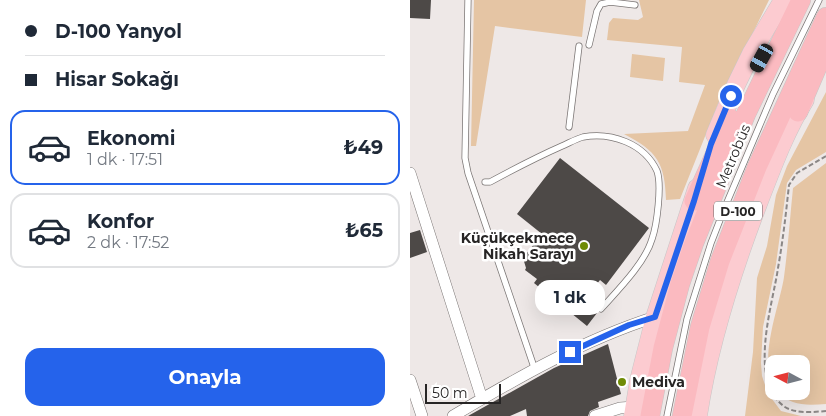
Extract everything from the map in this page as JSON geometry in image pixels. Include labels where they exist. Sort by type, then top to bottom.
[{"type":"highway","points":[[694,201],[750,79],[777,35],[792,5]]},
{"type":"highway","name":"D-100","points":[[639,413],[665,340],[680,284],[694,243],[792,5]]},
{"type":"highway","name":"D-100","points":[[682,416],[700,327],[720,261],[757,167],[826,17]]},
{"type":"highway","points":[[798,112],[826,47]]},
{"type":"main road","points":[[698,416],[709,361],[732,276],[764,188],[798,112],[826,65]]},
{"type":"main road","points":[[639,413],[645,354],[655,317],[694,201]]},
{"type":"street","points":[[410,172],[482,399]]},
{"type":"street","points":[[453,416],[587,343],[629,325],[655,317]]},
{"type":"street","points":[[410,380],[422,416]]},
{"type":"street","points":[[595,416],[620,408],[639,413]]},
{"type":"lane","points":[[468,0],[465,158],[468,173],[535,370]]},
{"type":"lane","name":"Metrobüs","points":[[667,416],[687,319],[711,243],[773,94],[819,0]]},
{"type":"lane","points":[[589,45],[601,4],[610,2],[635,6]]},
{"type":"lane","points":[[569,127],[579,46]]},
{"type":"lane","points":[[485,182],[490,182],[544,154],[582,138],[609,136],[628,143],[644,152],[657,172],[659,201],[652,240],[635,271],[601,309]]},
{"type":"path","points":[[826,156],[797,173],[789,185],[778,271],[764,341],[765,373],[773,394],[785,407],[810,412],[826,411]]},
{"type":"shaded area","points":[[474,0],[586,0],[582,37],[495,26],[476,146],[471,146]]},
{"type":"shaded area","points":[[639,0],[769,0],[718,104],[680,199],[666,200],[664,176],[657,160],[644,146],[624,134],[688,131],[705,85],[679,82],[682,47],[607,40],[609,23],[613,18],[638,20],[643,17]]},
{"type":"shaded area","points":[[632,54],[665,58],[663,81],[630,77]]},
{"type":"shaded area","points":[[826,92],[826,152],[796,170],[787,183],[776,264],[763,327],[761,363],[765,385],[765,400],[773,400],[781,411],[801,416],[745,416],[753,352],[757,278],[767,246],[776,195],[787,166]]},
{"type":"shaded area","points":[[826,163],[826,404],[806,405],[788,400],[810,400],[810,355],[768,355],[784,277],[793,188]]},
{"type":"building","points":[[410,0],[431,0],[430,19],[410,18]]},
{"type":"building","name":"Küçükçekmece Nikah Sarayı","points":[[560,158],[649,228],[606,285],[600,280],[586,298],[594,304],[591,309],[597,313],[587,326],[534,283],[537,279],[525,270],[523,258],[542,234],[517,214]]},
{"type":"building","points":[[420,230],[427,252],[410,258],[410,233]]},
{"type":"building","points":[[608,344],[621,394],[598,402],[599,407],[590,411],[588,416],[527,416],[526,409],[510,416],[468,416],[554,368]]},
{"type":"place","name":"Küçükçekmece Nikah Sarayı","points":[[584,246]]},
{"type":"place","name":"Mediva","points":[[622,382]]},
{"type":"route","points":[[570,352],[629,325],[655,317],[711,144],[731,96]]}]
